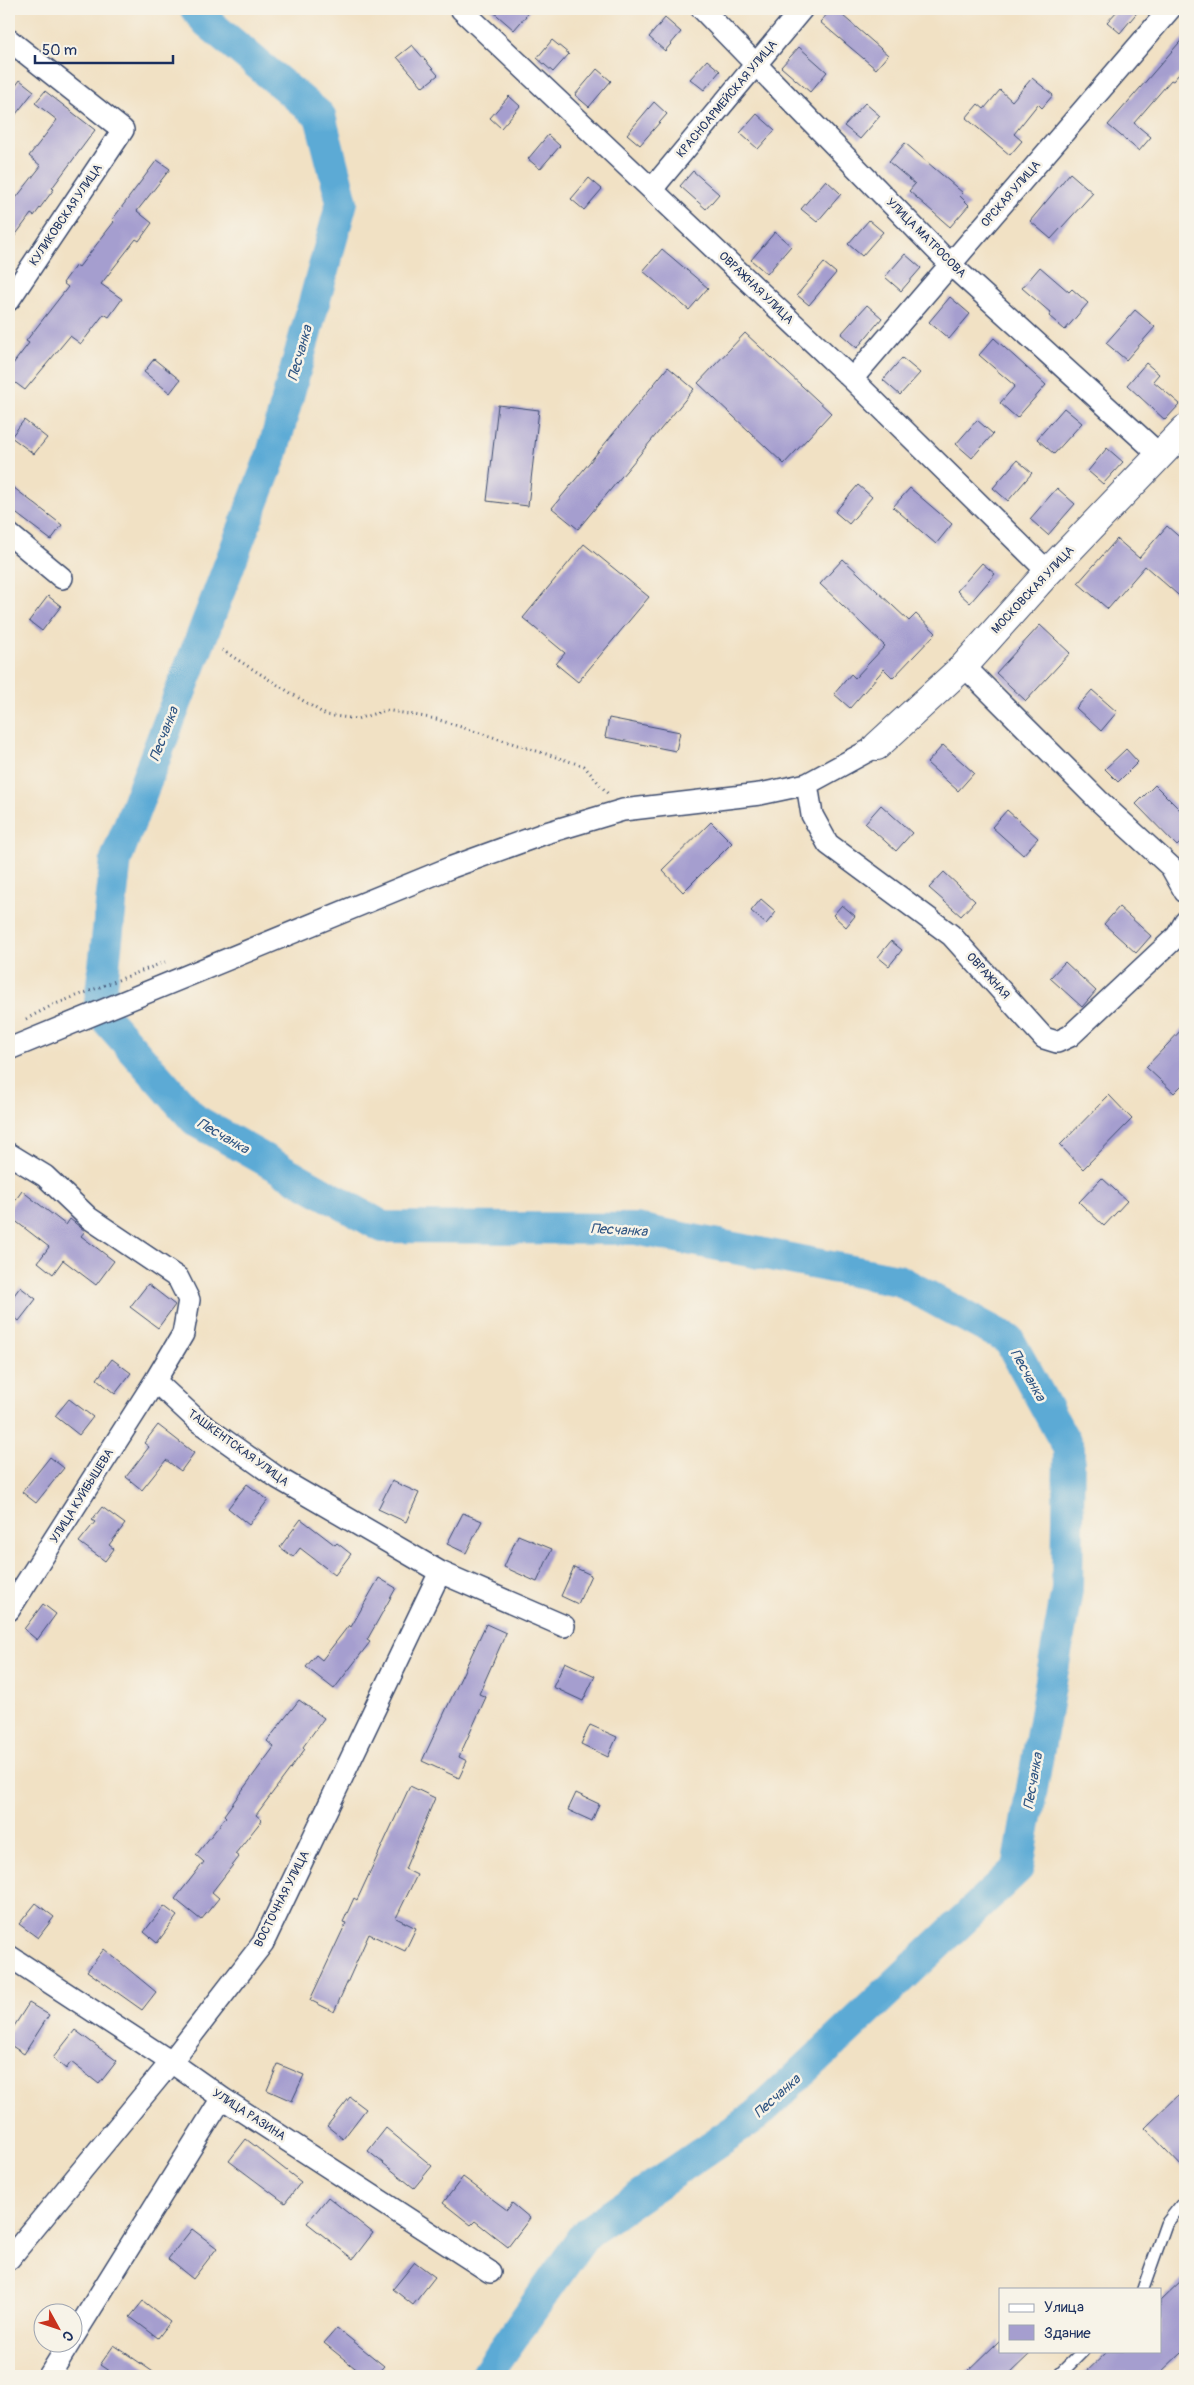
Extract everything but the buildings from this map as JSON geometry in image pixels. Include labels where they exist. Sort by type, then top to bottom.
[{"type":"street","name":"ОВРАЖНАЯ УЛИЦА","points":[[461,9],[852,379],[1048,572]]},
{"type":"street","name":"УЛИЦА МАТРОСОВА","points":[[702,9],[950,265],[1161,456]]},
{"type":"street","name":"КРАСНОАРМЕЙСКАЯ УЛИЦА","points":[[652,189],[802,9]]},
{"type":"street","name":"ОРСКАЯ УЛИЦА","points":[[852,379],[1170,9]]},
{"type":"street","name":"КУЛИКОВСКАЯ УЛИЦА","points":[[9,40],[123,130],[9,300]]},
{"type":"street","name":"МОСКОВСКАЯ УЛИЦА","points":[[877,746],[964,666],[1048,572],[1185,429]]},
{"type":"street","points":[[9,534],[62,578]]},
{"type":"street","points":[[964,666],[1098,800],[1171,867],[1185,892]]},
{"type":"street","points":[[9,1049],[452,867],[546,833],[623,810],[760,794],[807,784],[877,746]]},
{"type":"street","name":"ОВРАЖНАЯ","points":[[807,784],[812,815],[828,844],[951,935],[1044,1038],[1057,1042],[1070,1036],[1177,936],[1185,922]]},
{"type":"street","points":[[9,1154],[45,1176],[89,1218],[178,1278],[189,1300],[184,1334],[155,1381]]},
{"type":"street","name":"ТАШКЕНТСКАЯ УЛИЦА","points":[[155,1381],[199,1422],[278,1478],[440,1572],[564,1626]]},
{"type":"street","name":"УЛИЦА КУЙБЫШЕВА","points":[[9,1610],[155,1381]]},
{"type":"street","name":"ВОСТОЧНАЯ УЛИЦА","points":[[9,2259],[171,2062],[263,1943],[440,1572]]},
{"type":"street","name":"УЛИЦА РАЗИНА","points":[[9,1956],[171,2062],[222,2098],[490,2272]]},
{"type":"street","points":[[82,2323],[222,2098]]},
{"type":"street","points":[[49,2376],[64,2352]]},
{"type":"lane","points":[[1143,2288],[1166,2224],[1185,2200]]},
{"type":"lane","points":[[1058,2376],[1082,2352]]},
{"type":"path","points":[[222,650],[326,715],[357,719],[386,710],[436,719],[584,766],[623,810]]},
{"type":"path","points":[[18,1024],[52,1004],[171,959]]},
{"type":"waterway","name":"Песчанка","points":[[196,9],[207,22],[320,116],[342,202],[272,454],[116,859],[99,1011],[195,1120],[383,1227],[636,1229],[898,1280],[1009,1340],[1069,1449],[1067,1590],[1018,1868],[757,2115],[587,2232],[488,2372],[488,2376]]}]
